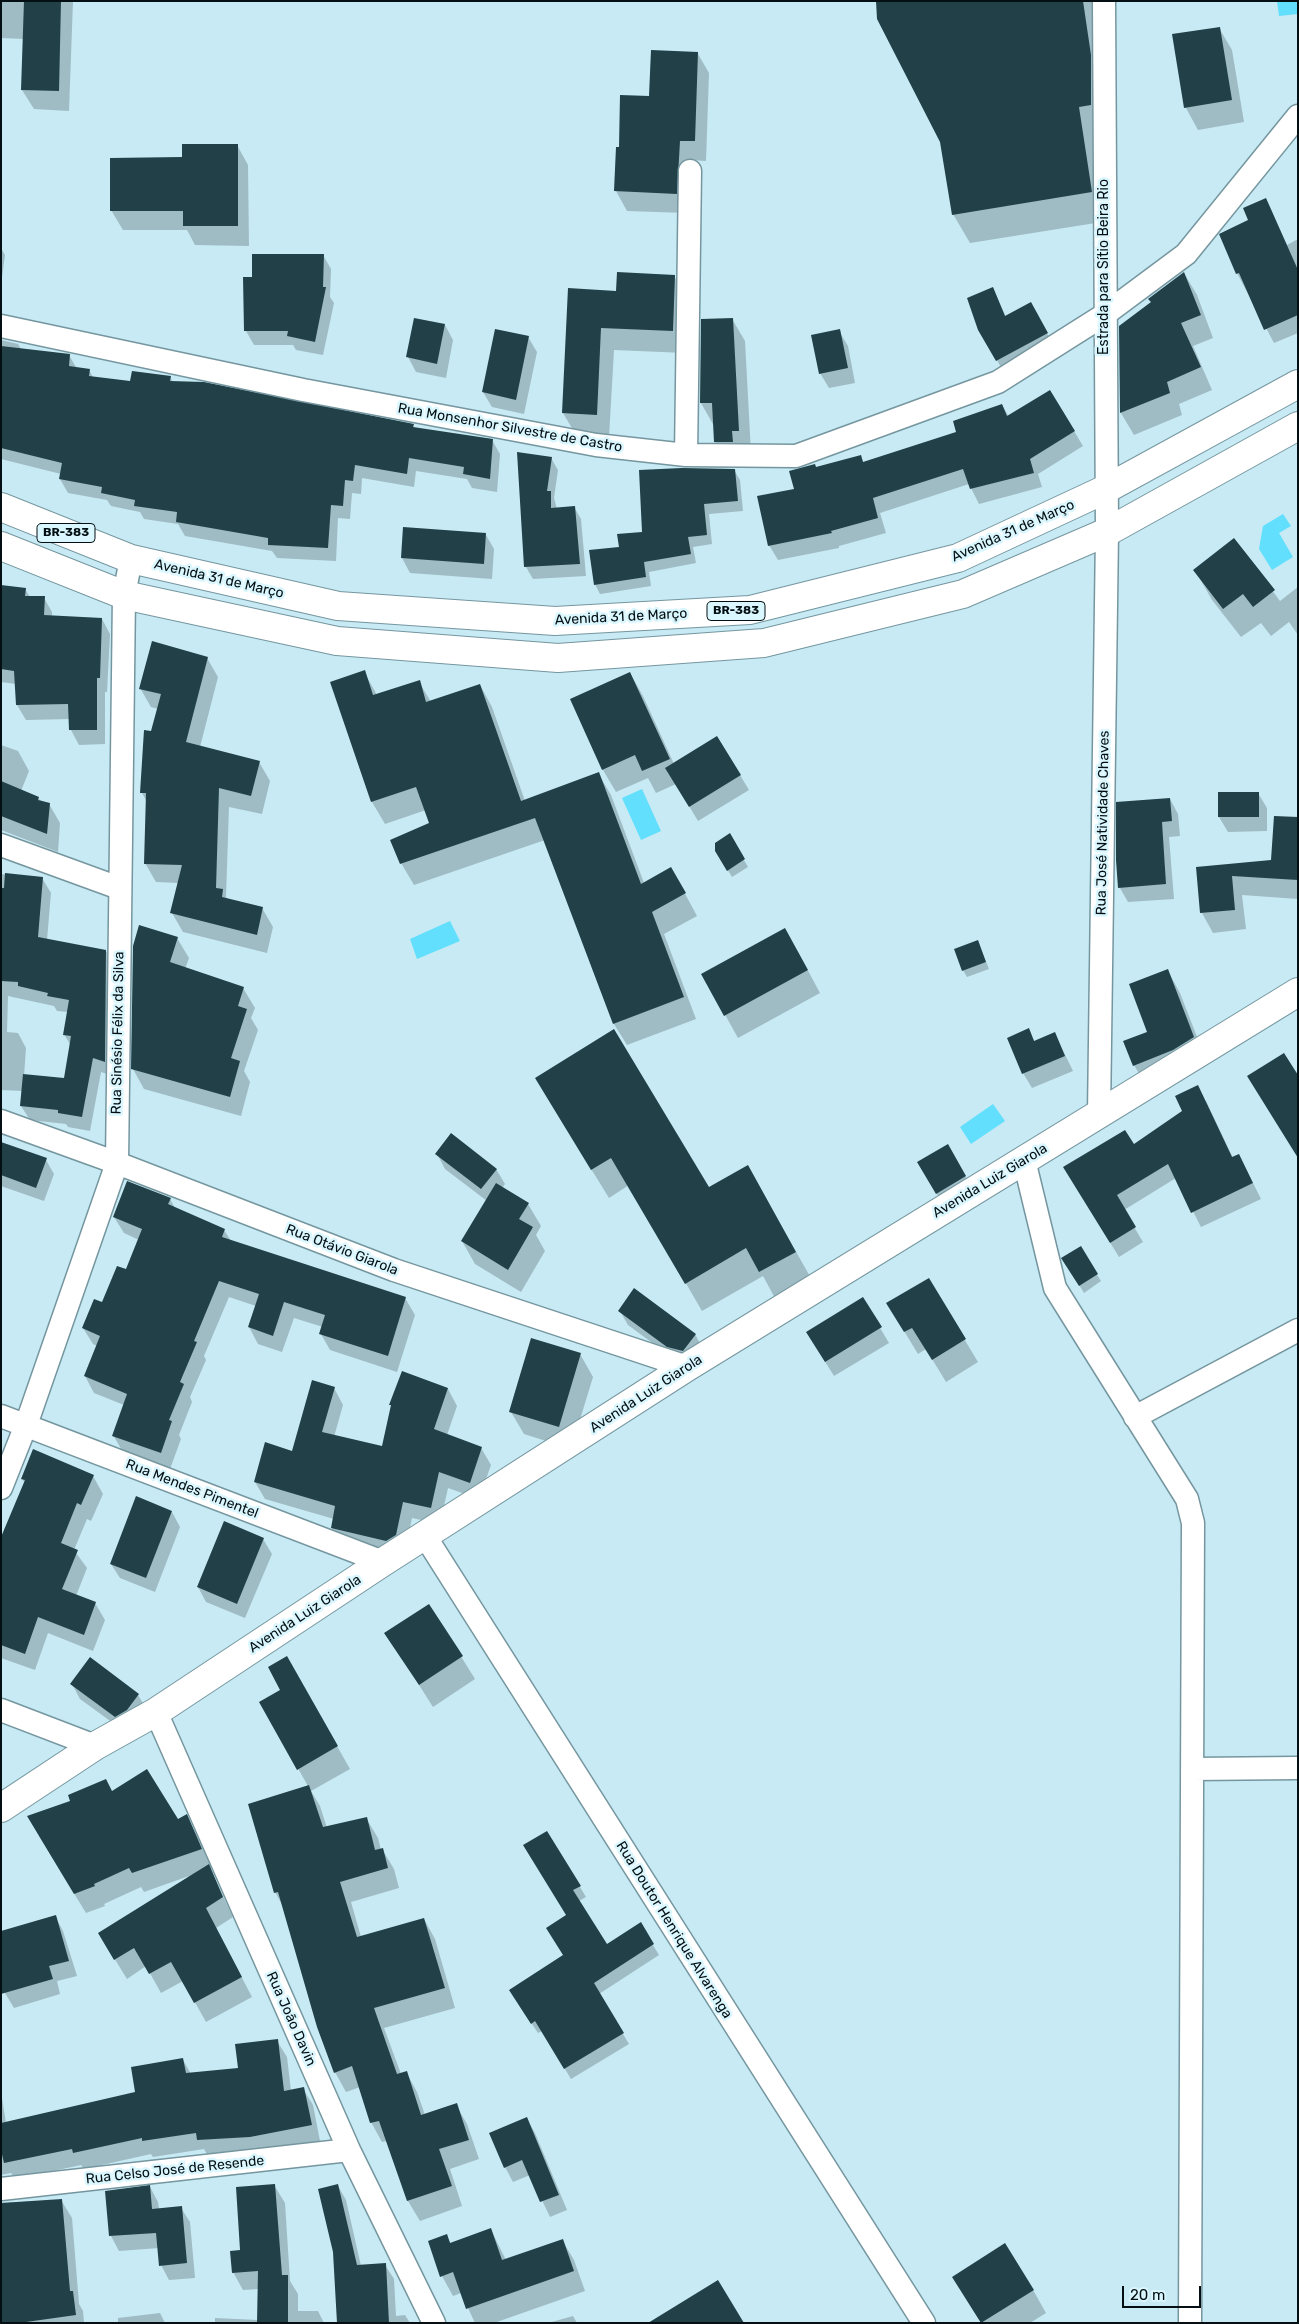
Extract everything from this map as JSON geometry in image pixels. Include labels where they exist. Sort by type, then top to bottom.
[{"type":"main road","name":"Avenida 31 de Março","points":[[1,507],[131,559],[338,606],[555,621],[750,610],[958,558],[1106,489],[1298,384]]},
{"type":"main road","name":"BR-383","points":[[1,546],[124,595],[337,641],[558,658],[764,643],[963,594],[1107,532],[1298,426]]},
{"type":"main road","points":[[337,641],[338,606]]},
{"type":"main road","points":[[750,610],[764,643]]},
{"type":"main road","name":"Avenida Luiz Giarola","points":[[1,1808],[95,1746],[156,1712],[383,1562],[687,1367],[1298,992]]},
{"type":"street","name":"Estrada para Sítio Beira Rio","points":[[1104,1],[1104,315],[1107,532]]},
{"type":"street","name":"Rua Monsenhor Silvestre de Castro","points":[[1,326],[303,390],[596,445],[686,455],[796,456],[998,382],[1104,315],[1186,254],[1298,116]]},
{"type":"street","points":[[686,455],[690,171]]},
{"type":"street","name":"Rua José Natividade Chaves","points":[[1099,1114],[1107,532]]},
{"type":"street","name":"Rua Sinésio Félix da Silva","points":[[1,1488],[26,1425],[116,1163],[124,595],[131,559]]},
{"type":"street","points":[[1,845],[119,888]]},
{"type":"street","name":"Rua Otávio Giarola","points":[[1,1121],[394,1270],[687,1367]]},
{"type":"street","points":[[1024,1160],[1055,1288],[1187,1499],[1192,1523],[1190,2323]]},
{"type":"street","points":[[1135,1417],[1298,1330]]},
{"type":"street","name":"Rua Mendes Pimentel","points":[[1,1416],[383,1562]]},
{"type":"street","name":"Rua Doutor Henrique Alvarenga","points":[[425,1536],[924,2323]]},
{"type":"street","points":[[1,1710],[95,1746]]},
{"type":"street","name":"Rua João Davin","points":[[156,1712],[349,2150],[434,2323]]},
{"type":"street","points":[[1192,1769],[1298,1768]]},
{"type":"street","name":"Rua Celso José de Resende","points":[[1,2189],[349,2150]]},
{"type":"water","points":[[1277,1],[1298,1],[1298,14],[1279,16]]},
{"type":"water","points":[[1283,514],[1291,526],[1279,533],[1293,557],[1272,570],[1259,549],[1263,526]]},
{"type":"water","points":[[642,789],[661,831],[641,840],[622,798]]},
{"type":"water","points":[[450,921],[460,941],[417,959],[410,939]]},
{"type":"water","points":[[993,1104],[1005,1121],[971,1144],[960,1127]]},
{"type":"building","points":[[24,1],[61,1],[59,91],[21,90]]},
{"type":"building","points":[[876,1],[1083,1],[1091,55],[1091,105],[1079,107],[1092,192],[952,215],[940,142],[877,19]]},
{"type":"building","points":[[1220,27],[1232,100],[1184,108],[1172,34]]},
{"type":"building","points":[[651,50],[698,52],[695,141],[680,141],[677,194],[614,191],[616,147],[619,147],[620,95],[649,96]]},
{"type":"building","points":[[182,144],[238,144],[238,226],[183,226],[183,211],[110,211],[110,158],[182,157]]},
{"type":"building","points":[[1266,198],[1298,270],[1298,315],[1264,330],[1239,273],[1236,274],[1219,234],[1248,220],[1243,208]]},
{"type":"building","points":[[252,254],[324,254],[323,287],[326,287],[315,342],[287,336],[288,331],[244,331],[243,277],[252,277]]},
{"type":"building","points":[[617,272],[675,275],[673,331],[601,328],[597,415],[562,413],[568,288],[616,291]]},
{"type":"building","points":[[1184,272],[1201,315],[1181,323],[1201,367],[1167,382],[1170,393],[1120,413],[1119,326],[1151,302],[1148,299]]},
{"type":"building","points":[[993,287],[1005,316],[1031,302],[1048,333],[996,361],[978,330],[967,298]]},
{"type":"building","points":[[414,318],[445,324],[437,364],[406,357]]},
{"type":"building","points":[[733,318],[739,431],[732,431],[733,442],[714,442],[712,403],[700,403],[701,319]]},
{"type":"building","points":[[495,329],[529,336],[516,400],[482,392]]},
{"type":"building","points":[[840,329],[848,368],[819,374],[811,335]]},
{"type":"building","points":[[1,346],[70,354],[69,366],[90,369],[89,376],[130,381],[132,371],[171,376],[170,381],[204,382],[414,424],[413,427],[493,439],[490,479],[463,474],[464,467],[409,458],[407,474],[355,465],[353,481],[345,480],[343,506],[331,505],[328,548],[268,545],[268,538],[176,522],[177,512],[134,506],[135,500],[101,493],[102,487],[59,479],[62,463],[1,448]]},
{"type":"building","points":[[1050,390],[1075,431],[1030,459],[1034,473],[970,489],[963,469],[873,498],[878,518],[831,531],[832,533],[768,546],[757,496],[794,489],[789,471],[815,464],[816,467],[861,455],[863,462],[956,432],[953,421],[1002,404],[1007,416]]},
{"type":"building","points":[[517,452],[552,457],[547,491],[551,491],[551,508],[575,506],[580,564],[524,567]]},
{"type":"building","points":[[682,468],[735,469],[738,501],[704,504],[707,535],[688,537],[691,554],[644,562],[646,577],[594,585],[589,550],[619,547],[617,534],[642,532],[639,470]]},
{"type":"building","points":[[403,527],[486,533],[484,564],[401,558]]},
{"type":"building","points":[[1234,538],[1275,590],[1253,607],[1243,594],[1223,609],[1193,570]]},
{"type":"building","points":[[1,585],[26,588],[25,596],[45,596],[44,615],[102,618],[100,678],[97,678],[97,730],[69,730],[68,704],[16,705],[14,671],[1,669]]},
{"type":"building","points":[[152,641],[208,657],[186,742],[260,761],[251,796],[219,788],[216,888],[223,889],[222,897],[263,907],[257,935],[170,913],[182,865],[144,864],[146,793],[140,793],[144,730],[151,731],[161,694],[139,689]]},
{"type":"building","points":[[365,670],[373,695],[420,680],[426,702],[480,684],[521,801],[599,772],[641,884],[671,867],[686,893],[652,912],[684,997],[613,1024],[535,818],[400,864],[390,840],[429,823],[416,787],[371,802],[330,682]]},
{"type":"building","points":[[630,672],[670,759],[642,771],[635,755],[602,770],[570,699]]},
{"type":"building","points":[[717,736],[741,775],[689,807],[665,768]]},
{"type":"building","points":[[1,781],[39,797],[38,800],[50,803],[47,834],[1,816]]},
{"type":"building","points":[[1218,792],[1259,792],[1259,817],[1218,817]]},
{"type":"building","points":[[1170,798],[1172,821],[1162,822],[1166,884],[1118,888],[1116,802]]},
{"type":"building","points":[[1274,816],[1298,817],[1298,880],[1232,876],[1235,910],[1200,913],[1196,867],[1271,860]]},
{"type":"building","points":[[730,833],[745,859],[727,871],[715,851],[715,843]]},
{"type":"building","points":[[5,873],[43,877],[38,937],[106,950],[105,1062],[93,1058],[82,1117],[58,1113],[58,1110],[20,1106],[23,1074],[64,1078],[71,1036],[63,1035],[69,1000],[47,996],[48,993],[18,986],[18,982],[1,981],[1,888],[4,888]]},
{"type":"building","points":[[139,925],[178,937],[170,962],[244,987],[238,1006],[247,1009],[231,1058],[240,1061],[230,1097],[131,1069],[133,946]]},
{"type":"building","points":[[785,928],[808,970],[724,1016],[701,974]]},
{"type":"building","points":[[978,940],[986,962],[962,971],[954,949]]},
{"type":"building","points":[[1168,969],[1194,1037],[1173,1050],[1133,1066],[1123,1041],[1147,1032],[1129,984]]},
{"type":"building","points":[[1029,1028],[1034,1041],[1055,1032],[1065,1056],[1022,1074],[1007,1038]]},
{"type":"building","points":[[614,1029],[709,1187],[748,1165],[796,1252],[759,1272],[746,1248],[685,1284],[611,1158],[591,1170],[535,1078]]},
{"type":"building","points":[[1284,1053],[1298,1075],[1298,1158],[1247,1076]]},
{"type":"building","points":[[1198,1085],[1232,1157],[1239,1154],[1253,1183],[1191,1213],[1168,1164],[1117,1195],[1136,1227],[1110,1243],[1063,1167],[1125,1130],[1134,1144],[1182,1111],[1175,1096]]},
{"type":"building","points":[[451,1133],[497,1169],[481,1189],[435,1154]]},
{"type":"building","points":[[1,1142],[47,1158],[36,1188],[1,1175]]},
{"type":"building","points":[[948,1144],[966,1176],[936,1194],[917,1162]]},
{"type":"building","points":[[127,1181],[171,1198],[168,1204],[225,1229],[222,1237],[406,1297],[388,1356],[319,1334],[325,1315],[284,1302],[273,1336],[248,1327],[259,1294],[219,1281],[194,1341],[197,1342],[180,1382],[184,1384],[169,1420],[172,1421],[161,1453],[112,1436],[127,1394],[84,1376],[100,1336],[82,1328],[94,1299],[102,1302],[117,1266],[126,1269],[142,1229],[113,1217]]},
{"type":"building","points":[[496,1183],[529,1203],[519,1219],[533,1227],[508,1270],[461,1241]]},
{"type":"building","points":[[1081,1246],[1098,1274],[1079,1286],[1061,1258]]},
{"type":"building","points":[[929,1278],[966,1339],[932,1360],[912,1328],[904,1332],[886,1303]]},
{"type":"building","points":[[634,1288],[696,1334],[683,1351],[667,1347],[618,1311]]},
{"type":"building","points":[[863,1297],[882,1327],[825,1362],[806,1332]]},
{"type":"building","points":[[531,1338],[581,1353],[559,1427],[509,1412]]},
{"type":"building","points":[[402,1371],[448,1388],[434,1429],[482,1447],[470,1483],[439,1472],[431,1508],[403,1502],[396,1535],[386,1541],[331,1528],[335,1506],[254,1482],[265,1442],[292,1451],[312,1380],[335,1387],[322,1432],[382,1446],[391,1405],[389,1405]]},
{"type":"building","points":[[33,1449],[94,1475],[81,1505],[77,1503],[61,1543],[78,1550],[62,1589],[96,1602],[84,1635],[38,1617],[25,1654],[1,1645],[1,1537],[25,1480],[21,1479]]},
{"type":"building","points":[[136,1496],[172,1511],[146,1578],[110,1564]]},
{"type":"building","points":[[224,1521],[264,1538],[237,1604],[197,1587]]},
{"type":"building","points":[[429,1604],[463,1656],[419,1685],[384,1633]]},
{"type":"building","points":[[287,1656],[338,1746],[297,1770],[259,1702],[280,1690],[268,1667]]},
{"type":"building","points":[[90,1657],[139,1694],[127,1710],[115,1717],[70,1684]]},
{"type":"building","points":[[147,1769],[178,1819],[187,1814],[202,1849],[132,1873],[129,1868],[94,1884],[95,1886],[74,1894],[27,1816],[70,1801],[68,1795],[106,1779],[112,1791]]},
{"type":"building","points":[[309,1785],[323,1827],[367,1817],[375,1850],[383,1848],[388,1868],[340,1882],[357,1937],[424,1918],[445,1988],[374,2008],[397,2074],[407,2071],[421,2115],[457,2103],[469,2140],[439,2149],[452,2186],[407,2201],[379,2121],[370,2123],[352,2066],[334,2073],[317,2027],[278,1892],[274,1893],[248,1804]]},
{"type":"building","points":[[547,1831],[581,1886],[573,1890],[607,1944],[641,1922],[654,1944],[594,1983],[624,2033],[564,2069],[535,2021],[531,2024],[509,1990],[563,1955],[546,1928],[566,1915],[523,1845]]},
{"type":"building","points":[[209,1864],[223,1897],[206,1908],[242,1977],[194,2003],[171,1962],[149,1974],[134,1948],[114,1960],[98,1933]]},
{"type":"building","points":[[56,1915],[69,1961],[49,1966],[53,1979],[1,1994],[1,1931]]},
{"type":"building","points":[[278,2039],[284,2091],[304,2087],[312,2125],[250,2137],[197,2140],[196,2133],[142,2141],[142,2138],[73,2153],[72,2149],[4,2163],[1,2150],[1,2123],[135,2092],[131,2067],[183,2058],[186,2073],[238,2068],[235,2044]]},
{"type":"building","points":[[527,2117],[559,2195],[540,2202],[522,2160],[504,2168],[489,2133]]},
{"type":"building","points":[[275,2184],[282,2275],[288,2275],[288,2323],[257,2323],[258,2271],[232,2273],[230,2251],[240,2250],[236,2187]]},
{"type":"building","points":[[338,2184],[357,2265],[386,2263],[389,2323],[337,2323],[333,2252],[318,2189]]},
{"type":"building","points":[[150,2185],[152,2209],[182,2206],[187,2263],[159,2266],[156,2233],[109,2236],[105,2191]]},
{"type":"building","points":[[62,2199],[70,2291],[73,2291],[76,2315],[19,2323],[1,2323],[1,2203]]},
{"type":"building","points":[[491,2228],[502,2260],[563,2239],[574,2271],[466,2309],[453,2272],[440,2277],[428,2241],[447,2234],[450,2243]]},
{"type":"building","points":[[1005,2243],[1034,2290],[981,2323],[952,2277]]},
{"type":"building","points":[[718,2280],[744,2323],[648,2323]]}]
